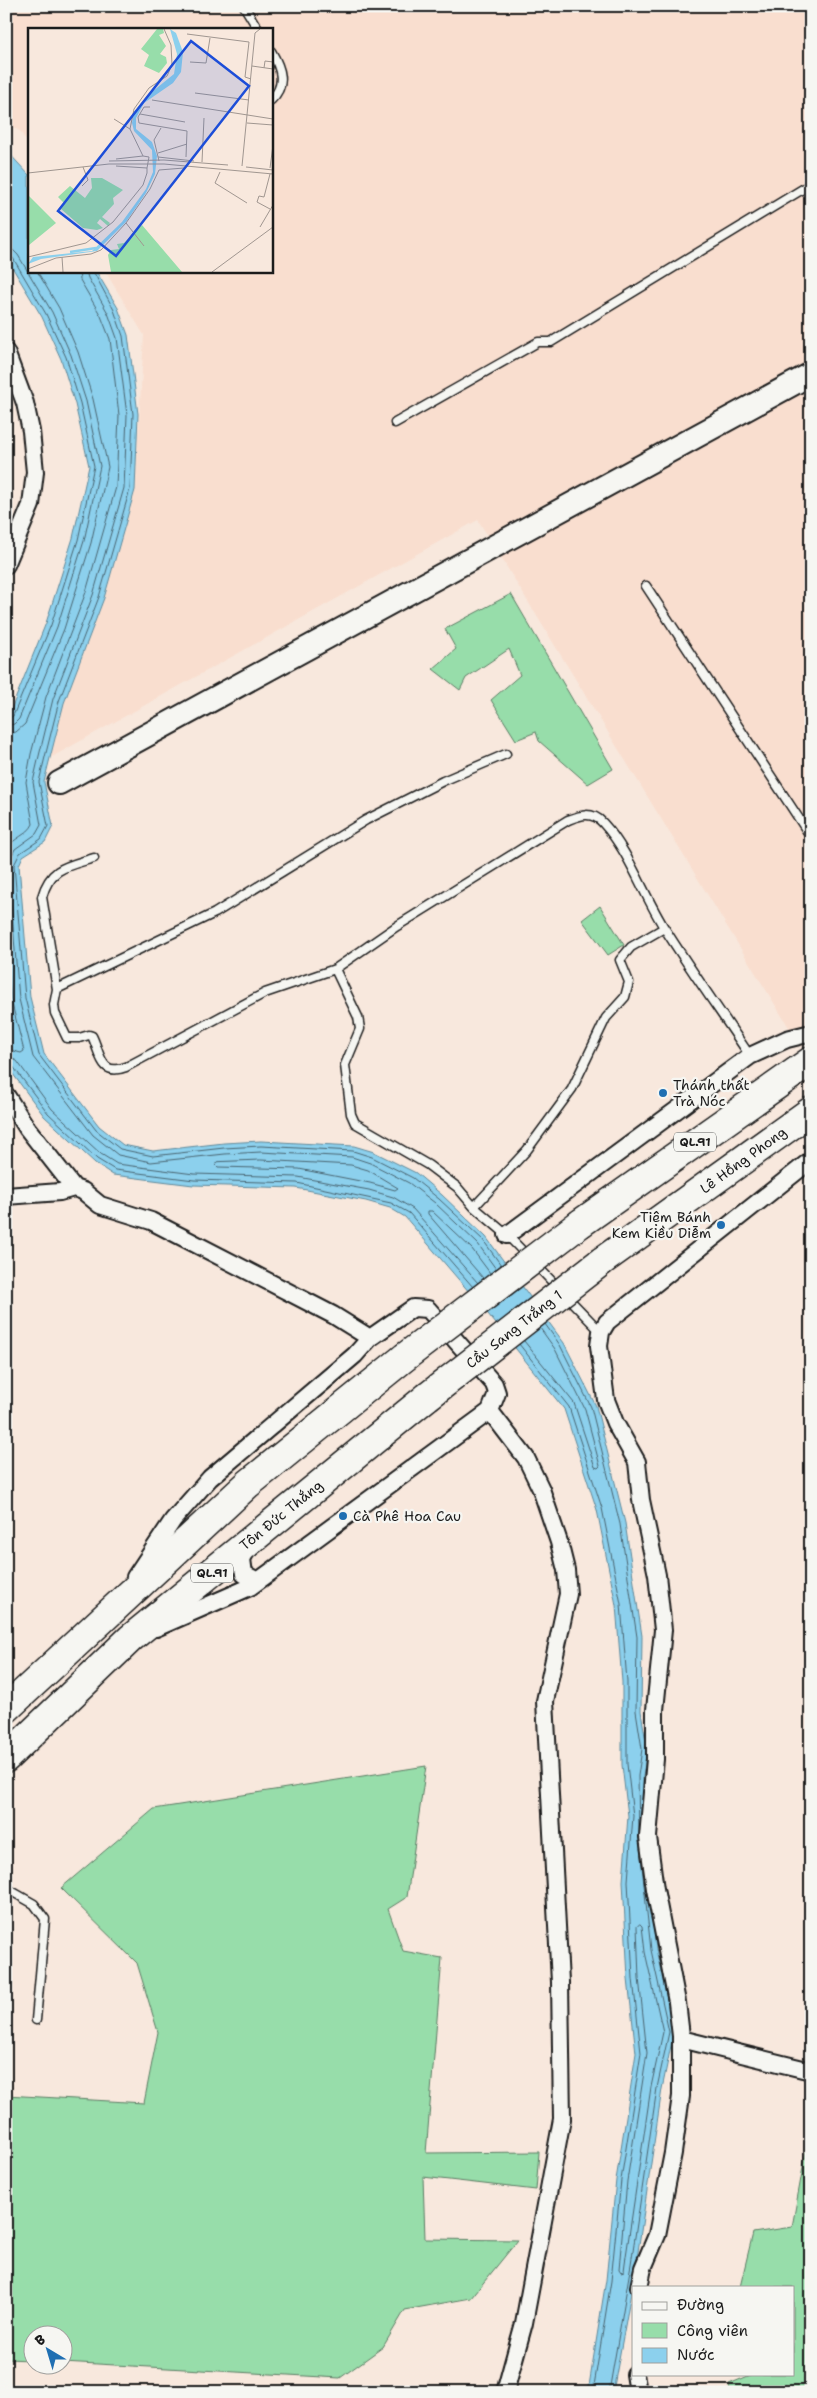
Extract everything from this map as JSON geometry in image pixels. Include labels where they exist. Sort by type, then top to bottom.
[{"type":"highway","name":"QL.91","points":[[6,1709],[248,1484],[405,1357],[580,1223],[811,1061]]},
{"type":"highway","name":"Lê Hồng Phong","points":[[602,1261],[811,1111]]},
{"type":"highway","name":"Cầu Sang Trắng 1","points":[[426,1397],[602,1261]]},
{"type":"highway","name":"Tôn Đức Thắng","points":[[6,1758],[131,1638],[426,1397]]},
{"type":"street","points":[[6,352],[25,403],[31,431],[35,472],[31,505],[6,564]]},
{"type":"street","points":[[60,783],[811,374]]},
{"type":"street","points":[[507,1235],[750,1056],[787,1039],[811,1033]]},
{"type":"street","points":[[6,1095],[27,1128],[79,1189],[100,1206],[151,1221],[333,1315],[370,1338]]},
{"type":"street","points":[[639,2286],[642,2268],[657,2235],[681,2096],[681,2039],[677,2002],[655,1889],[648,1837],[656,1759],[656,1710],[663,1630],[657,1574],[641,1500],[637,1462],[615,1423],[606,1400],[599,1346],[601,1332],[614,1315],[811,1160]]},
{"type":"street","points":[[6,1196],[79,1189]]},
{"type":"street","points":[[115,1606],[173,1520],[201,1487],[258,1435],[355,1355],[370,1338],[413,1308],[428,1309],[494,1384],[497,1393],[490,1411],[250,1587],[131,1638]]},
{"type":"street","points":[[490,1411],[526,1458],[541,1489],[559,1542],[566,1570],[568,1594],[545,1701],[560,1982],[562,2119],[524,2323],[504,2392]]},
{"type":"street","points":[[201,1487],[203,1502],[210,1506],[224,1506]]},
{"type":"street","points":[[252,1539],[242,1559],[244,1574],[258,1581]]},
{"type":"street","points":[[681,2039],[811,2071]]},
{"type":"street","points":[[635,2376],[638,2392]]},
{"type":"lane","points":[[244,6],[257,28]]},
{"type":"lane","points":[[272,52],[277,60],[282,84],[272,99]]},
{"type":"lane","points":[[395,423],[538,342],[551,342],[811,184]]},
{"type":"lane","points":[[646,586],[811,837]]},
{"type":"lane","points":[[57,989],[215,914],[366,820],[442,781],[506,754]]},
{"type":"lane","points":[[94,858],[58,870],[45,886],[42,897],[57,989],[54,1004],[55,1013],[65,1036],[72,1039],[92,1036],[106,1068],[117,1070],[190,1034],[265,993],[335,969],[397,926],[568,820],[592,814],[602,822],[627,860],[664,928],[750,1056]]},
{"type":"lane","points":[[474,1206],[527,1150],[572,1089],[606,1018],[625,996],[629,982],[620,960],[631,947],[664,928]]},
{"type":"lane","points":[[335,969],[358,1017],[360,1030],[345,1065],[351,1114],[355,1123],[367,1132],[428,1165],[457,1187],[474,1206],[507,1235],[601,1332]]},
{"type":"lane","points":[[6,1888],[34,1904],[45,1919],[36,2020]]},
{"type":"shaded area","points":[[6,6],[811,6],[811,1041],[801,1047],[478,520],[50,758],[64,703],[104,598],[135,490],[144,335],[106,272],[272,272],[272,28],[28,28],[28,143],[20,131],[6,124]]},
{"type":"green space","points":[[511,594],[613,769],[588,784],[539,741],[536,732],[516,740],[491,700],[520,675],[509,649],[466,678],[460,690],[433,669],[456,649],[445,629]]},
{"type":"green space","points":[[600,906],[624,945],[608,955],[582,920]]},
{"type":"green space","points":[[426,1766],[407,1897],[388,1909],[403,1951],[442,1958],[426,2153],[539,2152],[536,2190],[423,2177],[425,2239],[518,2240],[471,2298],[405,2310],[383,2347],[340,2378],[72,2363],[72,2326],[22,2326],[22,2360],[6,2359],[6,2095],[144,2103],[158,2032],[137,1963],[61,1888],[154,1809]]},
{"type":"green space","points":[[811,2124],[811,2392],[730,2392],[729,2384],[748,2376],[794,2376],[794,2286],[740,2286],[753,2233],[792,2227]]},
{"type":"water","points":[[6,150],[28,174],[28,272],[97,272],[118,308],[128,335],[138,414],[135,490],[104,598],[64,703],[44,782],[53,826],[45,842],[23,856],[19,865],[30,997],[44,1054],[99,1126],[123,1145],[153,1151],[261,1141],[354,1146],[374,1152],[416,1173],[486,1237],[564,1343],[596,1406],[625,1523],[642,1636],[641,1711],[647,1749],[643,1777],[643,1833],[656,1949],[674,2031],[662,2089],[636,2265],[613,2392],[588,2392],[606,2280],[616,2180],[636,2053],[628,1979],[623,1881],[628,1816],[622,1765],[622,1682],[616,1605],[597,1510],[564,1409],[488,1314],[405,1217],[390,1208],[366,1201],[296,1188],[193,1185],[113,1175],[95,1163],[44,1116],[7,1066],[6,722],[46,623],[73,538],[89,466],[75,404],[61,359],[42,317],[6,257]]},
{"type":"place","name":"Thánh thất Trà Nóc","points":[[663,1093]]},
{"type":"place","name":"Tiệm Bánh Kem Kiều Diễm","points":[[721,1225]]},
{"type":"place","name":"Cà Phê Hoa Cau","points":[[343,1516]]}]
